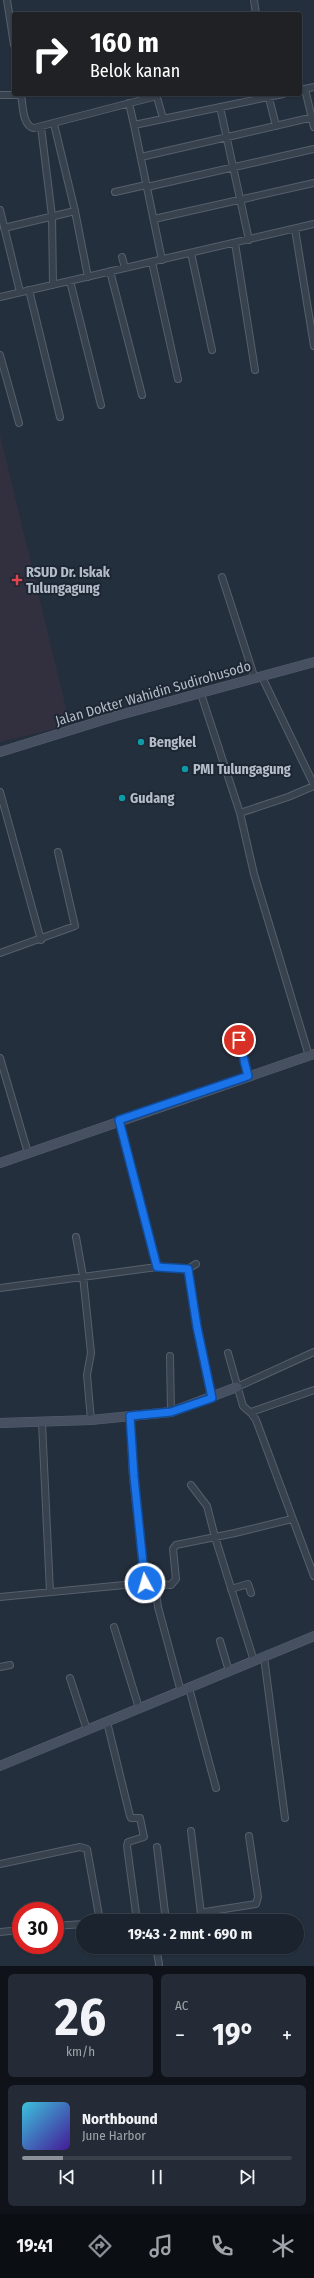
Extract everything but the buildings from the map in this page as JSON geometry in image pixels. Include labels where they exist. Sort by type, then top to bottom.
[{"type":"street","points":[[7,0],[12,32]]},
{"type":"street","points":[[254,0],[256,12]]},
{"type":"street","points":[[314,87],[303,90],[313,117],[314,127]]},
{"type":"street","points":[[0,95],[12,94]]},
{"type":"street","points":[[21,96],[27,125],[31,128],[54,124],[154,96]]},
{"type":"street","points":[[157,96],[163,118]]},
{"type":"street","points":[[134,125],[268,96],[276,126]]},
{"type":"street","points":[[129,103],[162,260]]},
{"type":"street","points":[[220,107],[249,240]]},
{"type":"street","points":[[141,157],[313,117]]},
{"type":"street","points":[[54,124],[75,211],[88,277]]},
{"type":"street","points":[[41,127],[52,216],[53,285]]},
{"type":"street","points":[[115,192],[314,149]]},
{"type":"street","points":[[154,219],[314,183]]},
{"type":"street","points":[[4,228],[75,211]]},
{"type":"street","points":[[0,214],[20,292]]},
{"type":"street","points":[[0,296],[314,224]]},
{"type":"street","points":[[295,229],[314,346]]},
{"type":"street","points":[[235,243],[255,370]]},
{"type":"street","points":[[191,253],[212,350]]},
{"type":"street","points":[[122,257],[125,268]]},
{"type":"street","points":[[152,262],[178,379]]},
{"type":"street","points":[[110,271],[142,395]]},
{"type":"street","points":[[70,281],[101,405]]},
{"type":"street","points":[[30,290],[60,417]]},
{"type":"street","points":[[0,355],[19,423]]},
{"type":"street","points":[[222,577],[259,678],[314,785],[288,797],[240,813]]},
{"type":"street","name":"Jalan Dokter Wahidin Sudirohusodo","points":[[0,752],[314,662]]},
{"type":"street","points":[[0,1163],[119,1120],[312,1055],[254,874],[240,813],[201,694]]},
{"type":"street","points":[[0,792],[40,940]]},
{"type":"street","points":[[0,953],[40,940],[76,925],[58,852]]},
{"type":"street","points":[[236,1028],[248,1076]]},
{"type":"street","points":[[0,1058],[28,1153]]},
{"type":"street","points":[[119,1120],[157,1267]]},
{"type":"street","points":[[76,1237],[82,1276],[90,1353],[87,1375],[91,1420]]},
{"type":"street","points":[[0,1288],[157,1267],[188,1269],[196,1264]]},
{"type":"street","points":[[188,1269],[197,1327],[212,1398]]},
{"type":"street","points":[[228,1352],[243,1406],[251,1412],[256,1420],[314,1576]]},
{"type":"street","points":[[0,1423],[42,1423],[91,1420],[171,1412],[212,1398],[314,1352]]},
{"type":"street","points":[[170,1356],[171,1412]]},
{"type":"street","points":[[251,1412],[314,1390]]},
{"type":"street","points":[[130,1416],[133,1472],[145,1583]]},
{"type":"street","points":[[42,1423],[50,1592]]},
{"type":"street","points":[[191,1485],[208,1506],[215,1537],[254,1661]]},
{"type":"street","points":[[0,1596],[145,1583],[166,1585],[175,1582],[173,1549],[176,1545],[292,1519]]},
{"type":"street","points":[[155,1584],[158,1607],[216,1788]]},
{"type":"street","points":[[231,1589],[248,1584],[251,1593]]},
{"type":"street","points":[[114,1628],[139,1708]]},
{"type":"street","points":[[0,1766],[314,1636]]},
{"type":"street","points":[[220,1641],[230,1671]]},
{"type":"street","points":[[264,1657],[285,1818]]},
{"type":"street","points":[[0,1667],[10,1666]]},
{"type":"street","points":[[70,1678],[87,1730]]},
{"type":"street","points":[[107,1722],[130,1817],[140,1818],[144,1837],[128,1842],[127,1846],[136,1914]]},
{"type":"street","points":[[192,1831],[201,1914],[256,1904],[258,1897],[249,1836]]},
{"type":"street","points":[[0,1864],[80,1847],[87,1849],[99,1914]]},
{"type":"street","points":[[157,1847],[165,1914]]},
{"type":"street","points":[[64,1925],[76,1924]]},
{"type":"street","points":[[0,1932],[12,1931]]},
{"type":"street","points":[[157,1954],[159,1964]]},
{"type":"shaded area","name":"RSUD Dr. Iskak Tulungagung","points":[[0,435],[70,725],[0,742]]},
{"type":"place","name":"RSUD Dr. Iskak Tulungagung","points":[[17,580]]},
{"type":"place","name":"Bengkel","points":[[141,742]]},
{"type":"place","name":"PMI Tulungagung","points":[[185,769]]},
{"type":"place","name":"Gudang","points":[[122,798]]},
{"type":"route","points":[[145,1583],[132,1461],[130,1416],[177,1411],[212,1398],[197,1327],[188,1269],[157,1267],[119,1120],[248,1076],[239,1040]]}]
